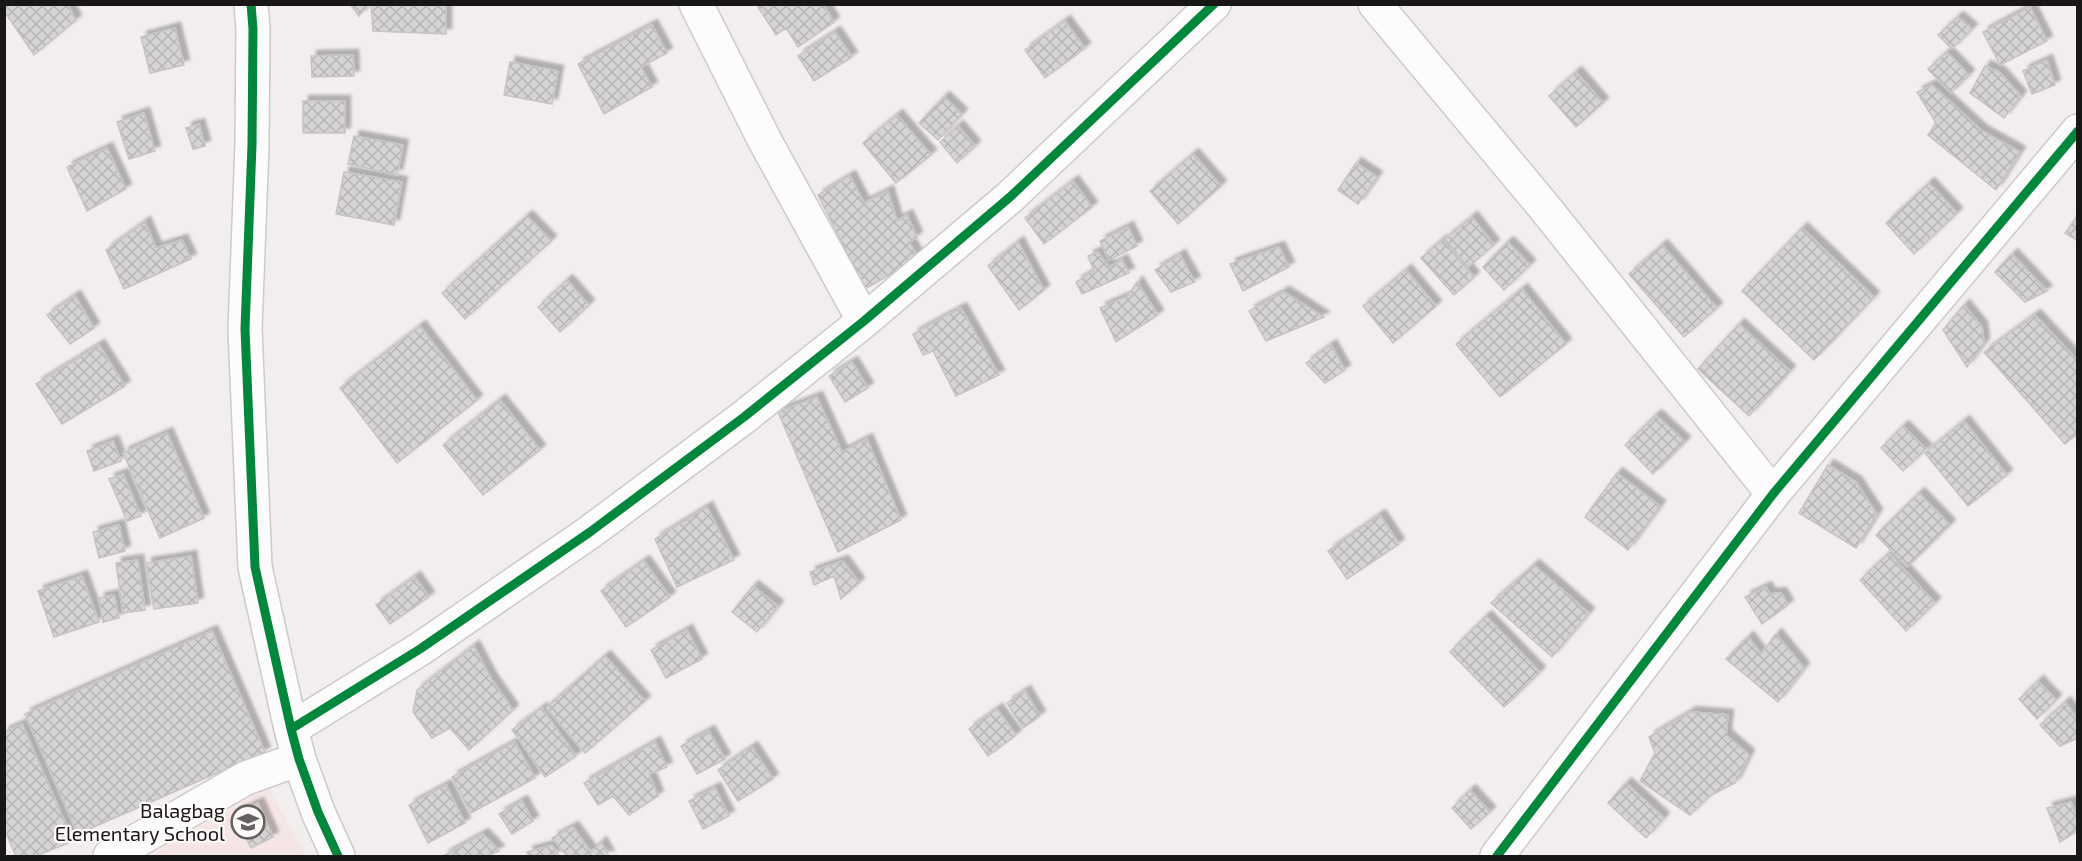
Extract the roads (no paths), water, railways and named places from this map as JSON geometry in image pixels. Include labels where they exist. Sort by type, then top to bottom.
[{"type":"street","points":[[251,4],[253,29],[252,145],[245,329],[255,567],[295,744],[318,812],[338,856]]},
{"type":"street","points":[[696,4],[765,141],[864,321]]},
{"type":"street","points":[[110,856],[246,778],[295,744],[420,649],[590,532],[744,417],[864,321],[1010,197],[1214,4]]},
{"type":"street","points":[[1375,4],[1545,208],[1773,494]]},
{"type":"street","points":[[1497,856],[1773,494],[2078,131]]},
{"type":"place","name":"Balagbag Elementary School","points":[[248,822]]}]
